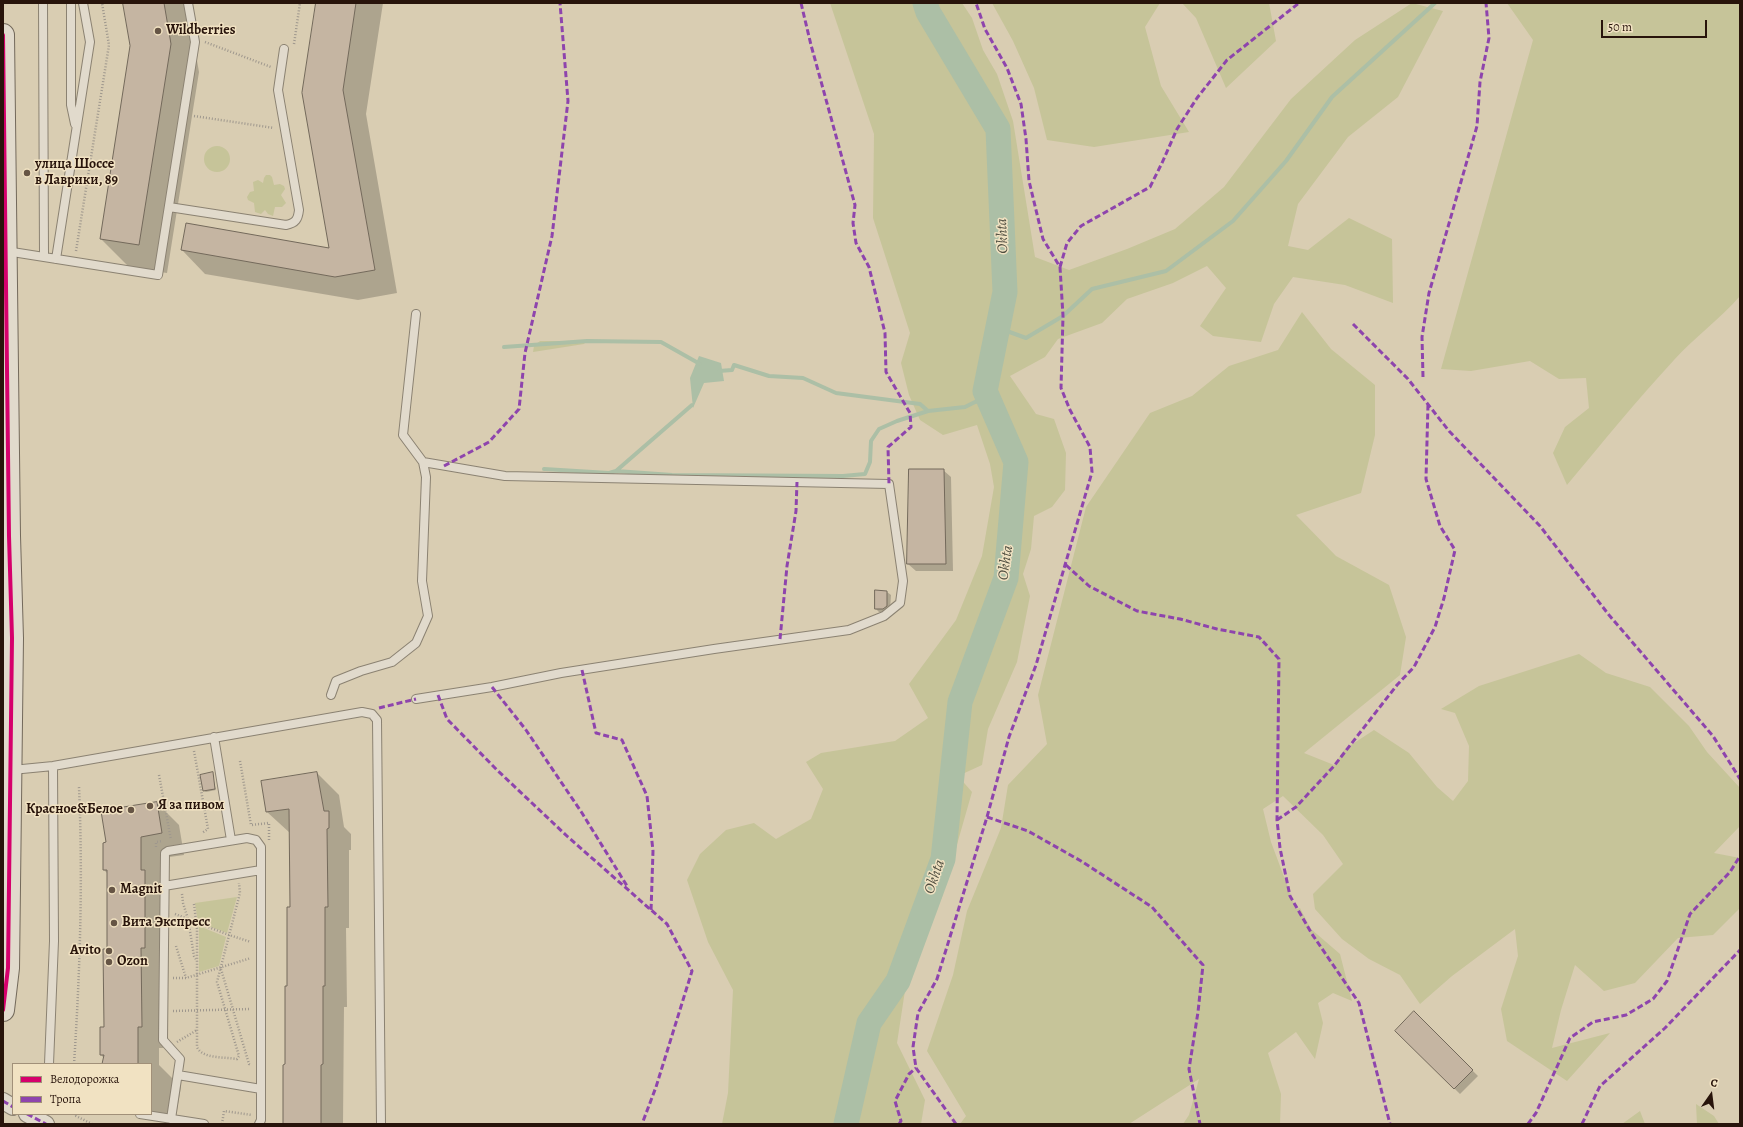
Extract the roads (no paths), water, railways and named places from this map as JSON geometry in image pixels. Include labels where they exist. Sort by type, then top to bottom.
[{"type":"street","points":[[3,36],[6,251],[8,709],[11,770],[8,968],[3,1010]]},
{"type":"street","points":[[3,1101],[12,1106]]},
{"type":"lane","points":[[43,3],[44,257]]},
{"type":"lane","points":[[71,3],[71,105],[76,131]]},
{"type":"lane","points":[[56,259],[90,42],[83,3]]},
{"type":"lane","points":[[6,251],[158,275],[195,42],[188,3]]},
{"type":"lane","points":[[169,207],[286,225],[294,223],[298,217],[299,210],[278,90],[284,49]]},
{"type":"lane","points":[[331,695],[336,681],[361,671],[392,662],[416,643],[428,616],[422,581],[426,477],[423,462],[403,435],[416,314]]},
{"type":"lane","points":[[416,698],[492,687],[561,673],[714,648],[849,630],[884,616],[900,603],[903,581],[889,484],[506,476],[423,462]]},
{"type":"lane","points":[[11,770],[53,766],[362,712],[372,714],[377,720],[381,1124]]},
{"type":"lane","points":[[214,737],[231,840]]},
{"type":"lane","points":[[49,1063],[54,941],[53,766]]},
{"type":"lane","points":[[171,1119],[180,1059],[163,1040],[165,854],[168,851],[247,838],[256,840],[261,847],[262,1068],[260,1120]]},
{"type":"lane","points":[[164,886],[262,870]]},
{"type":"lane","points":[[178,1075],[261,1089]]},
{"type":"lane","points":[[146,1115],[204,1124]]},
{"type":"waterway","name":"Okhta","points":[[846,1124],[869,1023],[898,981],[943,859],[960,702],[1006,578],[1016,462],[985,391],[1005,292],[998,129],[928,12],[925,3]]},
{"type":"waterway","points":[[1001,311],[1004,330],[1026,338],[1063,316],[1092,289],[1166,271],[1233,221],[1286,161],[1332,97],[1435,3]]},
{"type":"waterway","points":[[504,347],[587,341],[661,342],[700,364]]},
{"type":"waterway","points":[[719,371],[732,370],[734,365],[769,376],[803,378],[836,393],[920,404],[928,411]]},
{"type":"waterway","points":[[616,471],[672,475],[843,476],[865,474],[870,462],[871,441],[879,429],[897,421],[928,411],[965,407],[988,398]]},
{"type":"waterway","points":[[544,469],[609,473],[616,471],[692,405]]},
{"type":"place","name":"Wildberries","points":[[158,31]]},
{"type":"place","name":"улица Шоссе в Лаврики, 89","points":[[27,173]]},
{"type":"place","name":"Я за пивом","points":[[150,806]]},
{"type":"place","name":"Красное&Белое","points":[[131,810]]},
{"type":"place","name":"Magnit","points":[[112,890]]},
{"type":"place","name":"Вита Экспресс","points":[[114,923]]},
{"type":"place","name":"Avito","points":[[109,951]]},
{"type":"place","name":"Ozon","points":[[109,962]]}]
